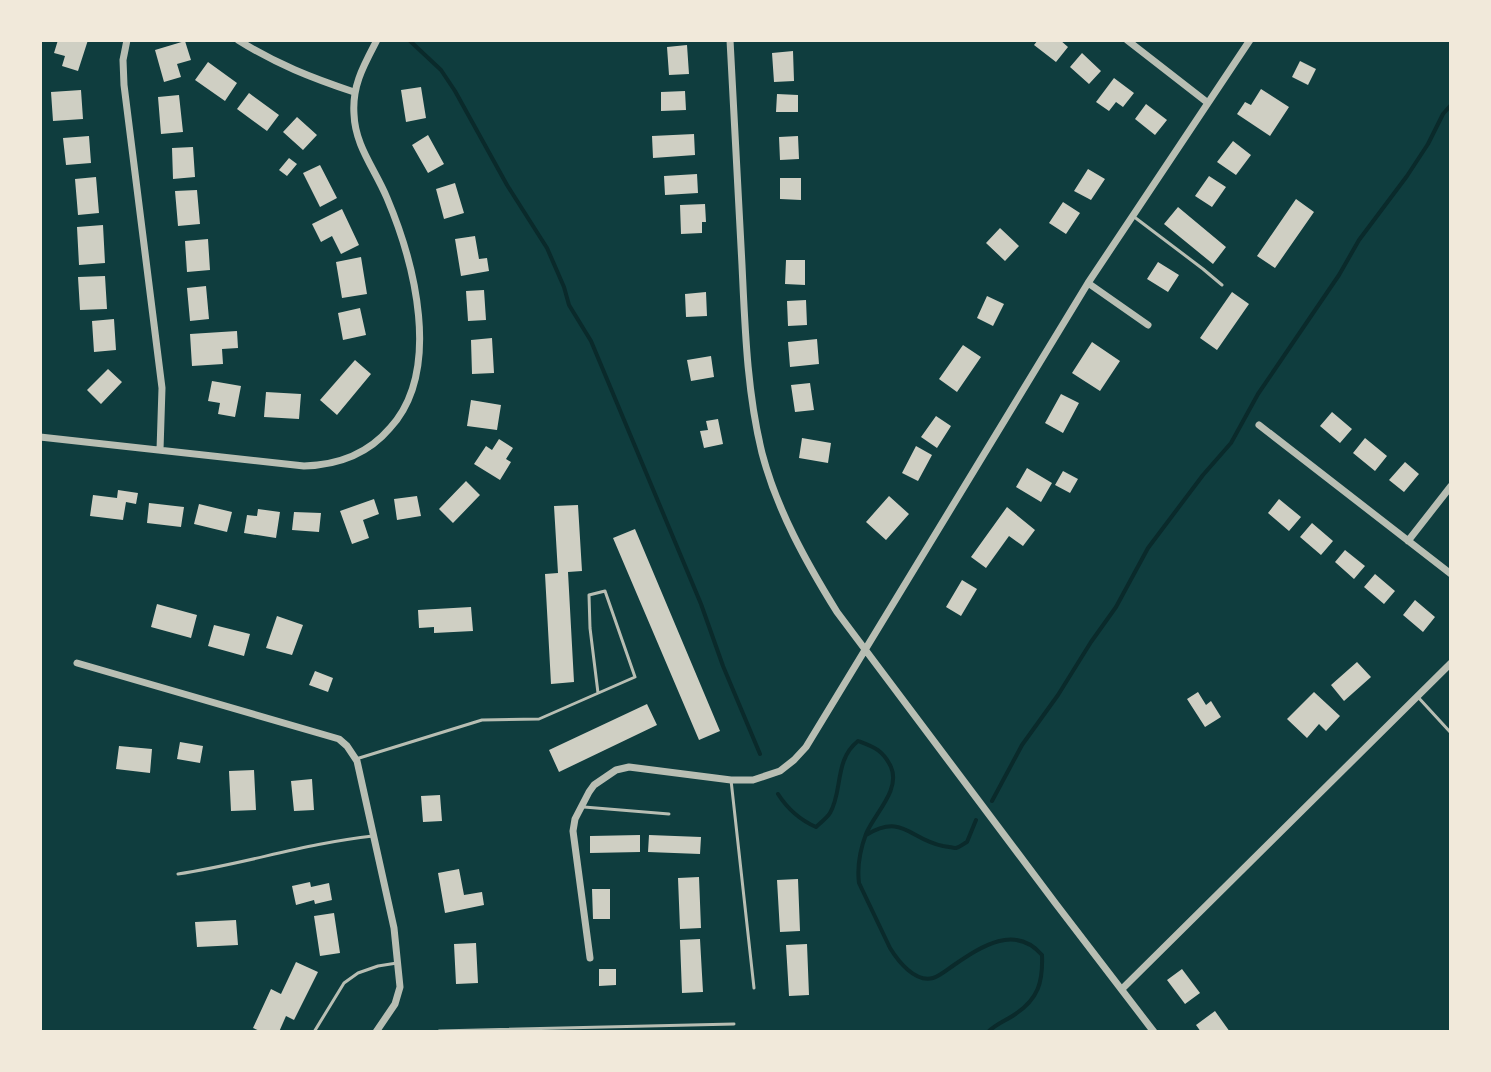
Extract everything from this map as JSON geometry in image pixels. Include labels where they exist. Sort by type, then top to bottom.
[{"type":"street","points":[[127,40],[123,60],[124,85],[162,388],[160,450]]},
{"type":"street","points":[[238,40],[291,70],[354,92]]},
{"type":"street","points":[[40,437],[304,466],[338,462],[354,456],[382,437],[397,421],[415,384],[420,355],[415,294],[408,256],[385,194],[365,157],[354,116],[354,92],[361,69],[377,40]]},
{"type":"street","points":[[730,40],[745,333],[753,410],[771,481],[788,524],[837,612],[1154,1032]]},
{"type":"street","points":[[1127,40],[1208,103]]},
{"type":"street","points":[[590,958],[573,831],[580,806],[594,785],[610,773],[629,767],[753,780],[769,776],[794,760],[806,747],[1088,283],[1250,40]]},
{"type":"street","points":[[1088,283],[1148,325]]},
{"type":"street","points":[[1259,425],[1451,574]]},
{"type":"street","points":[[1408,541],[1451,486]]},
{"type":"street","points":[[77,663],[339,739],[347,746],[356,759],[394,928],[400,987],[398,996],[376,1032]]},
{"type":"street","points":[[1122,989],[1451,663]]},
{"type":"lane","points":[[1133,216],[1222,285]]},
{"type":"lane","points":[[356,759],[482,720],[539,719],[635,677],[605,591],[589,595],[598,693]]},
{"type":"lane","points":[[1417,696],[1451,733]]},
{"type":"lane","points":[[731,780],[754,988]]},
{"type":"lane","points":[[580,806],[669,814]]},
{"type":"lane","points":[[178,874],[218,868],[343,839],[373,836]]},
{"type":"lane","points":[[314,1032],[344,983],[358,973],[397,963]]},
{"type":"lane","points":[[439,1031],[734,1024]]},
{"type":"lane","points":[[673,1025],[674,1032]]},
{"type":"building","points":[[58,40],[88,40],[78,71],[62,66],[65,56],[54,53]]},
{"type":"building","points":[[1038,40],[1060,40],[1068,47],[1056,62],[1034,45]]},
{"type":"building","points":[[185,41],[191,60],[177,64],[181,77],[164,82],[155,50]]},
{"type":"building","points":[[687,45],[689,74],[669,75],[667,47]]},
{"type":"building","points":[[793,51],[794,81],[774,82],[772,53]]},
{"type":"building","points":[[1082,53],[1101,71],[1089,84],[1070,67]]},
{"type":"building","points":[[1300,61],[1316,69],[1308,85],[1292,77]]},
{"type":"building","points":[[208,62],[237,83],[225,101],[195,80]]},
{"type":"building","points":[[1114,78],[1134,93],[1123,107],[1116,102],[1109,111],[1096,102]]},
{"type":"building","points":[[421,87],[426,118],[406,122],[401,90]]},
{"type":"building","points":[[1261,89],[1289,107],[1270,136],[1237,114],[1245,102],[1251,105]]},
{"type":"building","points":[[81,90],[83,119],[53,121],[51,92]]},
{"type":"building","points":[[685,91],[686,110],[661,111],[661,92]]},
{"type":"building","points":[[249,93],[279,115],[267,131],[237,109]]},
{"type":"building","points":[[777,94],[798,95],[798,112],[776,112]]},
{"type":"building","points":[[179,95],[183,132],[161,134],[158,97]]},
{"type":"building","points":[[1146,104],[1167,120],[1155,135],[1135,119]]},
{"type":"building","points":[[297,117],[317,135],[303,150],[283,132]]},
{"type":"building","points":[[694,134],[695,155],[653,158],[652,136]]},
{"type":"building","points":[[428,135],[444,164],[428,173],[412,145]]},
{"type":"building","points":[[89,136],[91,163],[66,165],[63,138]]},
{"type":"building","points":[[798,136],[799,159],[780,160],[779,137]]},
{"type":"building","points":[[1233,141],[1251,155],[1236,175],[1217,162]]},
{"type":"building","points":[[193,147],[195,177],[173,179],[172,148]]},
{"type":"building","points":[[289,158],[297,164],[287,176],[279,170]]},
{"type":"building","points":[[320,165],[337,198],[320,207],[303,173]]},
{"type":"building","points":[[1088,169],[1105,179],[1091,200],[1074,191]]},
{"type":"building","points":[[697,174],[698,193],[665,195],[664,176]]},
{"type":"building","points":[[1209,176],[1226,187],[1212,207],[1195,196]]},
{"type":"building","points":[[96,177],[99,213],[78,215],[75,179]]},
{"type":"building","points":[[780,178],[801,178],[801,200],[780,199]]},
{"type":"building","points":[[455,183],[464,213],[444,219],[436,189]]},
{"type":"building","points":[[197,190],[200,224],[178,226],[175,191]]},
{"type":"building","points":[[1296,199],[1314,212],[1275,268],[1257,256]]},
{"type":"building","points":[[1063,202],[1080,213],[1066,234],[1049,223]]},
{"type":"building","points":[[705,204],[706,222],[702,222],[702,233],[681,234],[680,205]]},
{"type":"building","points":[[1178,207],[1226,247],[1213,264],[1164,224]]},
{"type":"building","points":[[342,209],[359,245],[341,254],[332,236],[321,242],[312,224]]},
{"type":"building","points":[[103,225],[105,263],[79,265],[77,227]]},
{"type":"building","points":[[1000,228],[1019,246],[1005,261],[986,243]]},
{"type":"building","points":[[475,236],[479,259],[487,258],[489,271],[461,276],[455,239]]},
{"type":"building","points":[[208,239],[210,270],[187,272],[185,241]]},
{"type":"building","points":[[361,257],[367,294],[342,298],[336,262]]},
{"type":"building","points":[[786,260],[805,260],[805,285],[785,284]]},
{"type":"building","points":[[1158,262],[1179,275],[1168,292],[1147,279]]},
{"type":"building","points":[[105,276],[107,309],[80,310],[78,277]]},
{"type":"building","points":[[206,286],[209,319],[190,321],[187,288]]},
{"type":"building","points":[[484,290],[486,320],[468,321],[466,291]]},
{"type":"building","points":[[706,292],[707,316],[686,317],[685,294]]},
{"type":"building","points":[[1232,292],[1249,304],[1217,350],[1200,338]]},
{"type":"building","points":[[987,296],[1004,304],[993,326],[977,318]]},
{"type":"building","points":[[806,300],[807,325],[788,326],[787,301]]},
{"type":"building","points":[[360,308],[366,335],[343,340],[338,313]]},
{"type":"building","points":[[114,319],[116,350],[94,352],[92,321]]},
{"type":"building","points":[[237,331],[238,348],[222,349],[223,364],[192,366],[190,334]]},
{"type":"building","points":[[492,338],[494,373],[472,374],[471,340]]},
{"type":"building","points":[[817,339],[819,364],[790,367],[788,342]]},
{"type":"building","points":[[1092,342],[1120,361],[1100,391],[1072,373]]},
{"type":"building","points":[[963,345],[981,357],[957,392],[939,379]]},
{"type":"building","points":[[711,356],[714,377],[691,381],[687,360]]},
{"type":"building","points":[[355,360],[371,374],[337,415],[320,400]]},
{"type":"building","points":[[108,369],[122,382],[101,404],[87,390]]},
{"type":"building","points":[[212,381],[241,386],[235,417],[218,414],[220,403],[208,401]]},
{"type":"building","points":[[810,383],[814,410],[795,412],[791,385]]},
{"type":"building","points":[[266,392],[301,394],[299,419],[264,417]]},
{"type":"building","points":[[1061,394],[1079,403],[1063,433],[1045,423]]},
{"type":"building","points":[[471,400],[501,405],[497,430],[467,426]]},
{"type":"building","points":[[1332,412],[1352,429],[1340,443],[1320,426]]},
{"type":"building","points":[[936,416],[951,426],[937,448],[921,437]]},
{"type":"building","points":[[718,419],[723,444],[704,448],[700,431],[708,430],[706,421]]},
{"type":"building","points":[[802,438],[831,443],[828,463],[799,458]]},
{"type":"building","points":[[1365,438],[1387,456],[1375,471],[1353,453]]},
{"type":"building","points":[[499,439],[513,448],[506,459],[511,462],[500,480],[474,464],[486,446],[492,450]]},
{"type":"building","points":[[916,446],[932,455],[918,481],[902,473]]},
{"type":"building","points":[[1405,462],[1419,474],[1404,492],[1389,480]]},
{"type":"building","points":[[1027,468],[1052,483],[1041,502],[1016,487]]},
{"type":"building","points":[[1063,471],[1078,479],[1070,493],[1055,485]]},
{"type":"building","points":[[466,481],[480,495],[453,523],[439,509]]},
{"type":"building","points":[[118,490],[138,493],[136,504],[126,502],[123,520],[90,516],[93,495],[117,498]]},
{"type":"building","points":[[417,496],[421,516],[397,520],[394,499]]},
{"type":"building","points":[[889,496],[909,514],[886,540],[866,522]]},
{"type":"building","points":[[374,499],[379,514],[363,520],[369,538],[352,544],[340,511]]},
{"type":"building","points":[[1279,499],[1301,517],[1289,531],[1268,513]]},
{"type":"building","points":[[149,503],[184,507],[181,527],[147,523]]},
{"type":"building","points":[[199,504],[232,512],[227,532],[194,524]]},
{"type":"building","points":[[578,505],[582,571],[568,572],[574,682],[551,684],[545,574],[558,573],[554,506]]},
{"type":"building","points":[[1007,507],[1035,530],[1023,546],[1009,536],[986,568],[971,557]]},
{"type":"building","points":[[258,509],[280,512],[276,538],[244,533],[247,515],[257,516]]},
{"type":"building","points":[[294,512],[321,513],[319,532],[292,530]]},
{"type":"building","points":[[1312,523],[1333,541],[1321,555],[1300,537]]},
{"type":"building","points":[[635,529],[720,731],[699,740],[613,538]]},
{"type":"building","points":[[1345,550],[1365,566],[1354,579],[1335,562]]},
{"type":"building","points":[[1375,574],[1395,591],[1384,604],[1364,587]]},
{"type":"building","points":[[962,580],[977,589],[961,616],[946,607]]},
{"type":"building","points":[[1415,600],[1435,617],[1423,632],[1403,615]]},
{"type":"building","points":[[157,604],[197,615],[191,638],[151,627]]},
{"type":"building","points":[[471,607],[473,631],[434,633],[434,627],[419,628],[418,610]]},
{"type":"building","points":[[277,616],[303,625],[292,655],[266,648]]},
{"type":"building","points":[[214,625],[250,634],[244,656],[208,646]]},
{"type":"building","points":[[1357,662],[1371,677],[1344,701],[1331,685]]},
{"type":"building","points":[[315,671],[333,678],[328,692],[309,685]]},
{"type":"building","points":[[1198,692],[1206,705],[1211,701],[1221,717],[1205,727],[1187,699]]},
{"type":"building","points":[[1314,692],[1340,716],[1326,731],[1319,724],[1307,738],[1287,719]]},
{"type":"building","points":[[647,704],[657,725],[559,772],[549,750]]},
{"type":"building","points":[[180,742],[203,746],[200,763],[177,759]]},
{"type":"building","points":[[119,746],[152,749],[150,773],[116,769]]},
{"type":"building","points":[[254,770],[256,810],[231,811],[229,771]]},
{"type":"building","points":[[312,779],[314,810],[294,811],[291,781]]},
{"type":"building","points":[[440,795],[442,821],[423,822],[421,796]]},
{"type":"building","points":[[640,835],[640,852],[590,853],[590,836]]},
{"type":"building","points":[[649,835],[701,837],[700,854],[648,852]]},
{"type":"building","points":[[459,869],[464,895],[482,892],[484,905],[445,913],[438,873]]},
{"type":"building","points":[[699,877],[701,928],[680,929],[678,878]]},
{"type":"building","points":[[798,879],[800,931],[780,932],[777,880]]},
{"type":"building","points":[[310,882],[311,887],[329,883],[332,900],[315,904],[314,900],[296,905],[292,886]]},
{"type":"building","points":[[592,889],[610,889],[610,919],[593,919]]},
{"type":"building","points":[[334,913],[340,953],[320,956],[314,916]]},
{"type":"building","points":[[236,920],[238,945],[197,947],[195,922]]},
{"type":"building","points":[[700,939],[703,992],[682,993],[680,940]]},
{"type":"building","points":[[476,943],[478,983],[456,984],[454,944]]},
{"type":"building","points":[[807,944],[809,995],[789,996],[786,945]]},
{"type":"building","points":[[296,962],[318,972],[294,1020],[286,1016],[279,1032],[262,1032],[253,1028],[271,989],[281,994]]},
{"type":"building","points":[[599,969],[616,969],[616,985],[599,986]]},
{"type":"building","points":[[1182,969],[1200,993],[1185,1004],[1167,980]]},
{"type":"building","points":[[1215,1011],[1230,1032],[1201,1032],[1196,1025]]},
{"type":"waterway","points":[[409,40],[441,70],[455,91],[507,185],[547,248],[569,305],[591,341],[760,754]]},
{"type":"waterway","points":[[992,801],[1022,745],[1116,607],[1148,548],[1231,443],[1258,394],[1339,275],[1359,240],[1407,176],[1451,105]]},
{"type":"waterway","points":[[778,794],[794,813],[816,827],[829,815],[834,804],[842,766],[850,749],[858,741],[873,747],[885,757],[893,776],[890,793],[866,834],[858,877],[898,959],[908,970],[926,979],[938,976],[976,951],[998,941],[1021,941],[1042,955],[1042,973],[1034,996],[1022,1009],[988,1032]]},
{"type":"waterway","points":[[866,835],[889,826],[898,827],[931,843],[956,848],[967,842],[976,820]]}]
